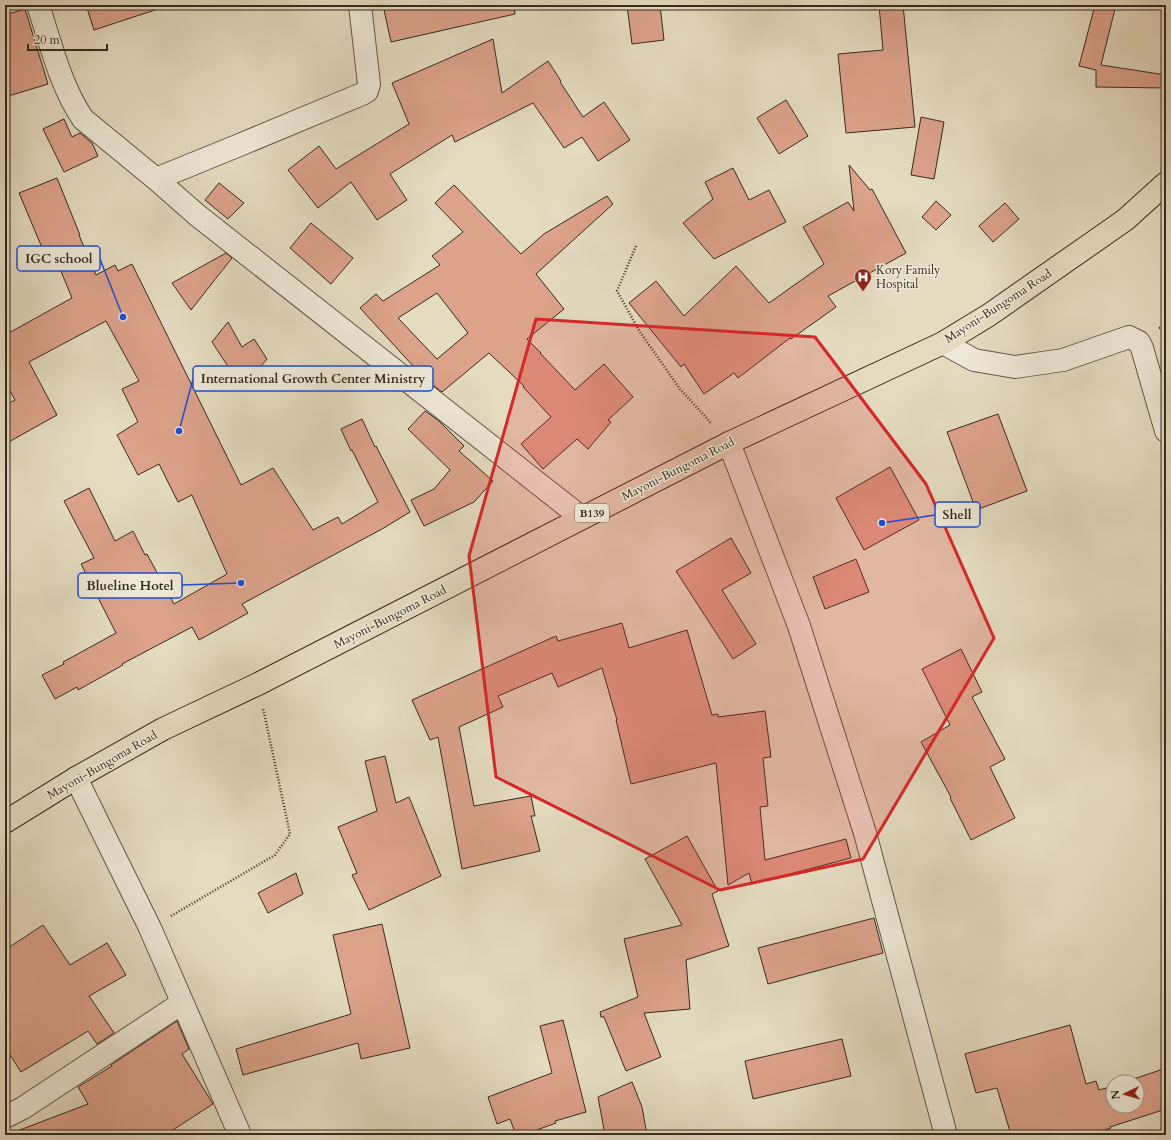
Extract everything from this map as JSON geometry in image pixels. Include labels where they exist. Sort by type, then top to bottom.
[{"type":"main road","name":"Mayoni-Bungoma Road","points":[[5,822],[76,778],[163,730],[258,684],[729,443],[943,343],[988,315],[1125,220],[1166,183]]},
{"type":"street","points":[[38,5],[65,89],[83,120],[156,179],[197,215],[582,518]]},
{"type":"street","points":[[156,179],[367,91],[369,84],[360,5]]},
{"type":"street","points":[[943,343],[974,360],[1015,367],[1063,360],[1129,337],[1139,342],[1142,348],[1166,431]]},
{"type":"street","points":[[729,443],[799,626],[865,833],[946,1135]]},
{"type":"street","points":[[76,778],[150,928],[240,1135]]},
{"type":"street","points":[[5,1117],[23,1108],[182,1003]]},
{"type":"path","points":[[636,246],[617,291],[640,332],[680,389],[729,443]]},
{"type":"path","points":[[150,928],[274,855],[290,834],[258,684]]},
{"type":"highlighted area","points":[[536,319],[815,337],[926,484],[994,638],[863,859],[720,890],[496,777],[469,556]]},
{"type":"building","points":[[86,5],[158,5],[158,9],[94,30]]},
{"type":"building","points":[[383,5],[514,5],[515,14],[391,42]]},
{"type":"building","points":[[627,5],[660,5],[664,40],[632,44]]},
{"type":"building","points":[[879,5],[903,5],[915,127],[846,133],[838,54],[883,50]]},
{"type":"building","points":[[1095,5],[1116,5],[1101,65],[1166,75],[1165,88],[1096,87],[1096,70],[1079,66]]},
{"type":"building","points":[[25,9],[48,84],[5,97],[5,15]]},
{"type":"building","points":[[493,39],[502,93],[548,61],[583,117],[604,102],[630,140],[598,161],[582,137],[564,148],[533,103],[455,142],[452,135],[390,174],[407,200],[377,220],[351,182],[318,208],[288,170],[319,146],[336,169],[409,124],[392,83]]},
{"type":"building","points":[[786,100],[808,136],[779,154],[757,118]]},
{"type":"building","points":[[921,117],[944,122],[934,179],[911,175]]},
{"type":"building","points":[[64,119],[72,137],[80,133],[92,143],[98,156],[64,172],[43,129]]},
{"type":"building","points":[[849,165],[870,190],[872,189],[906,253],[828,296],[836,307],[791,339],[790,338],[738,378],[734,373],[704,394],[684,364],[681,367],[629,303],[656,281],[684,316],[736,266],[769,303],[824,264],[803,227],[848,202],[854,211]]},
{"type":"building","points":[[733,168],[749,200],[769,190],[786,222],[714,259],[683,223],[713,199],[705,182]]},
{"type":"building","points":[[57,178],[96,275],[115,265],[118,271],[132,264],[241,485],[273,468],[313,530],[338,517],[342,524],[378,502],[341,429],[362,419],[375,447],[376,446],[410,512],[382,529],[242,604],[248,613],[199,640],[192,627],[122,664],[123,665],[78,690],[77,687],[55,699],[42,675],[64,664],[63,662],[116,633],[81,564],[94,558],[64,501],[89,488],[115,541],[133,531],[145,555],[147,554],[174,604],[227,574],[192,495],[178,502],[159,464],[138,475],[117,435],[138,422],[122,389],[139,381],[106,321],[29,362],[57,415],[5,444],[5,405],[15,400],[5,382],[5,335],[72,298],[51,247],[43,250],[19,193]]},
{"type":"building","points":[[219,183],[244,203],[228,219],[205,200]]},
{"type":"building","points":[[454,185],[521,254],[544,234],[607,196],[613,204],[536,274],[564,309],[527,339],[575,390],[604,364],[633,397],[608,420],[611,422],[588,449],[577,439],[543,469],[521,444],[551,417],[523,387],[524,386],[489,353],[442,392],[425,379],[360,308],[376,294],[383,301],[440,265],[432,256],[463,232],[435,203]],"holes":[[[437,293],[468,333],[437,359],[398,318]]]},
{"type":"building","points":[[936,201],[951,215],[936,230],[922,217]]},
{"type":"building","points":[[1005,203],[1019,219],[993,242],[979,226]]},
{"type":"building","points":[[311,223],[353,258],[331,284],[290,248]]},
{"type":"building","points":[[226,253],[232,258],[191,310],[172,283]]},
{"type":"building","points":[[228,322],[242,347],[254,339],[267,359],[242,388],[212,342]]},
{"type":"building","points":[[425,411],[439,421],[464,446],[459,451],[493,481],[474,502],[424,526],[411,500],[434,489],[450,470],[408,429]]},
{"type":"building","points":[[998,414],[1027,491],[976,510],[947,432]]},
{"type":"building","points":[[890,467],[919,520],[864,550],[836,498]]},
{"type":"building","points":[[731,538],[751,573],[722,590],[756,644],[733,659],[676,571]]},
{"type":"building","points":[[856,559],[869,592],[825,609],[813,577]]},
{"type":"building","points":[[622,623],[629,648],[687,630],[712,715],[718,714],[718,717],[765,711],[771,757],[763,758],[768,806],[760,807],[765,860],[846,839],[851,858],[752,884],[749,873],[728,885],[716,763],[631,784],[617,720],[602,668],[558,687],[552,673],[498,696],[503,707],[459,727],[474,806],[531,796],[535,816],[531,816],[540,851],[462,869],[438,737],[430,740],[412,700],[556,636],[558,641]]},
{"type":"building","points":[[961,649],[982,692],[972,697],[1005,759],[990,767],[1015,818],[971,840],[950,798],[951,797],[921,742],[950,725],[922,669]]},
{"type":"building","points":[[385,756],[396,803],[409,797],[441,876],[369,910],[352,875],[357,873],[338,827],[377,811],[365,761]]},
{"type":"building","points":[[687,836],[718,891],[712,894],[729,946],[686,960],[690,1009],[644,1013],[661,1057],[626,1071],[604,1017],[601,1017],[600,1012],[638,997],[624,939],[682,925],[645,859]]},
{"type":"building","points":[[296,873],[303,894],[268,913],[258,893]]},
{"type":"building","points":[[874,918],[883,953],[768,984],[758,948]]},
{"type":"building","points":[[382,924],[410,1048],[361,1059],[358,1043],[243,1075],[236,1049],[351,1014],[333,935]]},
{"type":"building","points":[[43,925],[70,965],[107,943],[126,975],[89,996],[114,1033],[97,1044],[88,1031],[21,1072],[5,1047],[5,950]]},
{"type":"building","points":[[563,1020],[586,1112],[555,1121],[556,1123],[523,1135],[516,1135],[510,1119],[497,1124],[488,1097],[552,1073],[540,1026]]},
{"type":"building","points":[[177,1021],[189,1049],[182,1054],[213,1104],[165,1135],[12,1135],[12,1133],[88,1104],[78,1087],[112,1066],[111,1065]]},
{"type":"building","points":[[1070,1025],[1086,1084],[1096,1081],[1099,1090],[1105,1088],[1105,1114],[1145,1114],[1145,1075],[1166,1068],[1166,1109],[1089,1135],[1011,1135],[997,1088],[976,1093],[965,1054]]},
{"type":"building","points":[[842,1039],[851,1076],[753,1099],[745,1061]]},
{"type":"building","points":[[632,1082],[642,1107],[647,1135],[605,1135],[598,1097]]},
{"type":"place","name":"Kory Family Hospital","points":[[863,292]]},
{"type":"place","name":"IGC school","points":[[123,317]]},
{"type":"place","name":"International Growth Center Ministry","points":[[179,431]]},
{"type":"place","name":"Shell","points":[[882,523]]},
{"type":"place","name":"Blueline Hotel","points":[[241,583]]}]
